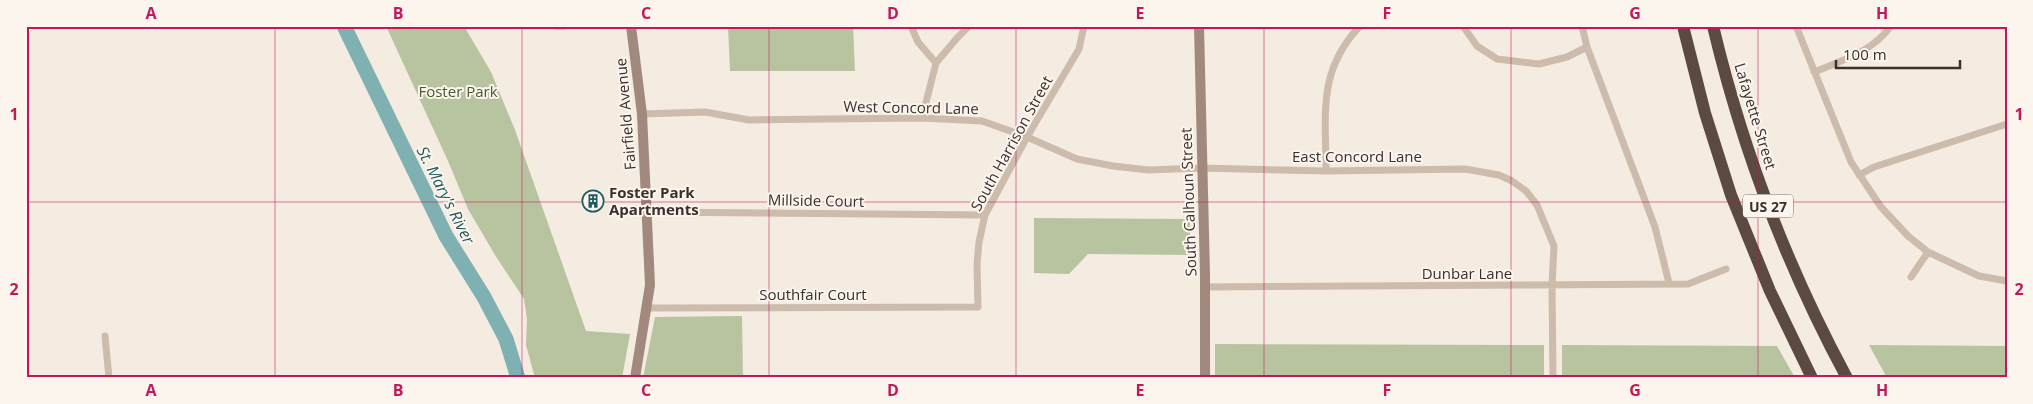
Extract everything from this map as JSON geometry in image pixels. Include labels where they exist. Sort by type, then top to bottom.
[{"type":"highway","name":"US 27","points":[[1682,26],[1731,195],[1770,292],[1812,378]]},
{"type":"highway","name":"Lafayette Street","points":[[1713,26],[1760,185],[1798,279],[1846,378]]},
{"type":"main road","name":"Fairfield Avenue","points":[[631,26],[642,114],[650,285],[635,378]]},
{"type":"main road","name":"South Calhoun Street","points":[[1199,26],[1205,287],[1204,378]]},
{"type":"street","points":[[556,26],[564,26]]},
{"type":"street","points":[[911,26],[918,42],[936,63]]},
{"type":"street","points":[[922,118],[936,63],[969,26]]},
{"type":"street","name":"South Harrison Street","points":[[978,307],[977,264],[979,242],[985,215],[1027,137],[1079,49],[1084,26]]},
{"type":"street","points":[[1326,171],[1327,85],[1342,48],[1360,26]]},
{"type":"street","points":[[1463,26],[1477,46],[1497,59],[1539,64],[1567,56],[1587,47]]},
{"type":"street","points":[[1582,26],[1587,47],[1655,227],[1669,283]]},
{"type":"street","points":[[1796,26],[1845,148],[1859,175],[1881,207],[1908,236],[1928,252],[1979,276],[2007,281]]},
{"type":"street","points":[[1814,72],[1865,51],[1876,44],[1891,26]]},
{"type":"street","name":"West Concord Lane","points":[[642,114],[705,112],[749,120],[922,118],[982,121],[1077,158],[1113,166],[1149,170],[1201,168]]},
{"type":"street","points":[[1859,175],[1874,168],[2007,124]]},
{"type":"street","name":"East Concord Lane","points":[[1201,168],[1326,171],[1465,169],[1485,172],[1512,181],[1526,191],[1537,205],[1554,246],[1552,286]]},
{"type":"street","name":"Millside Court","points":[[648,212],[985,215]]},
{"type":"street","points":[[1910,277],[1928,252]]},
{"type":"street","name":"Dunbar Lane","points":[[1205,287],[1688,284],[1726,269]]},
{"type":"street","points":[[1552,286],[1553,378]]},
{"type":"street","name":"Southfair Court","points":[[647,308],[978,307]]},
{"type":"street","points":[[105,336],[108,378]]},
{"type":"green space","name":"Foster Park","points":[[386,26],[464,26],[491,72],[515,130],[586,331],[630,334],[622,378],[535,378],[526,345],[527,319],[524,299],[468,209]]},
{"type":"green space","points":[[728,26],[853,26],[855,71],[730,71]]},
{"type":"green space","points":[[1034,218],[1190,219],[1190,255],[1088,254],[1069,274],[1034,273]]},
{"type":"green space","points":[[742,316],[743,378],[643,378],[655,317]]},
{"type":"green space","points":[[1215,344],[1544,345],[1544,378],[1215,378]]},
{"type":"green space","points":[[1562,345],[1777,346],[1795,378],[1562,378]]},
{"type":"green space","points":[[1869,345],[2007,346],[2007,378],[1887,378]]},
{"type":"waterway","name":"St. Mary's River","points":[[344,26],[446,236],[484,297],[506,339],[518,378]]},
{"type":"place","name":"Foster Park Apartments","points":[[593,201]]}]
